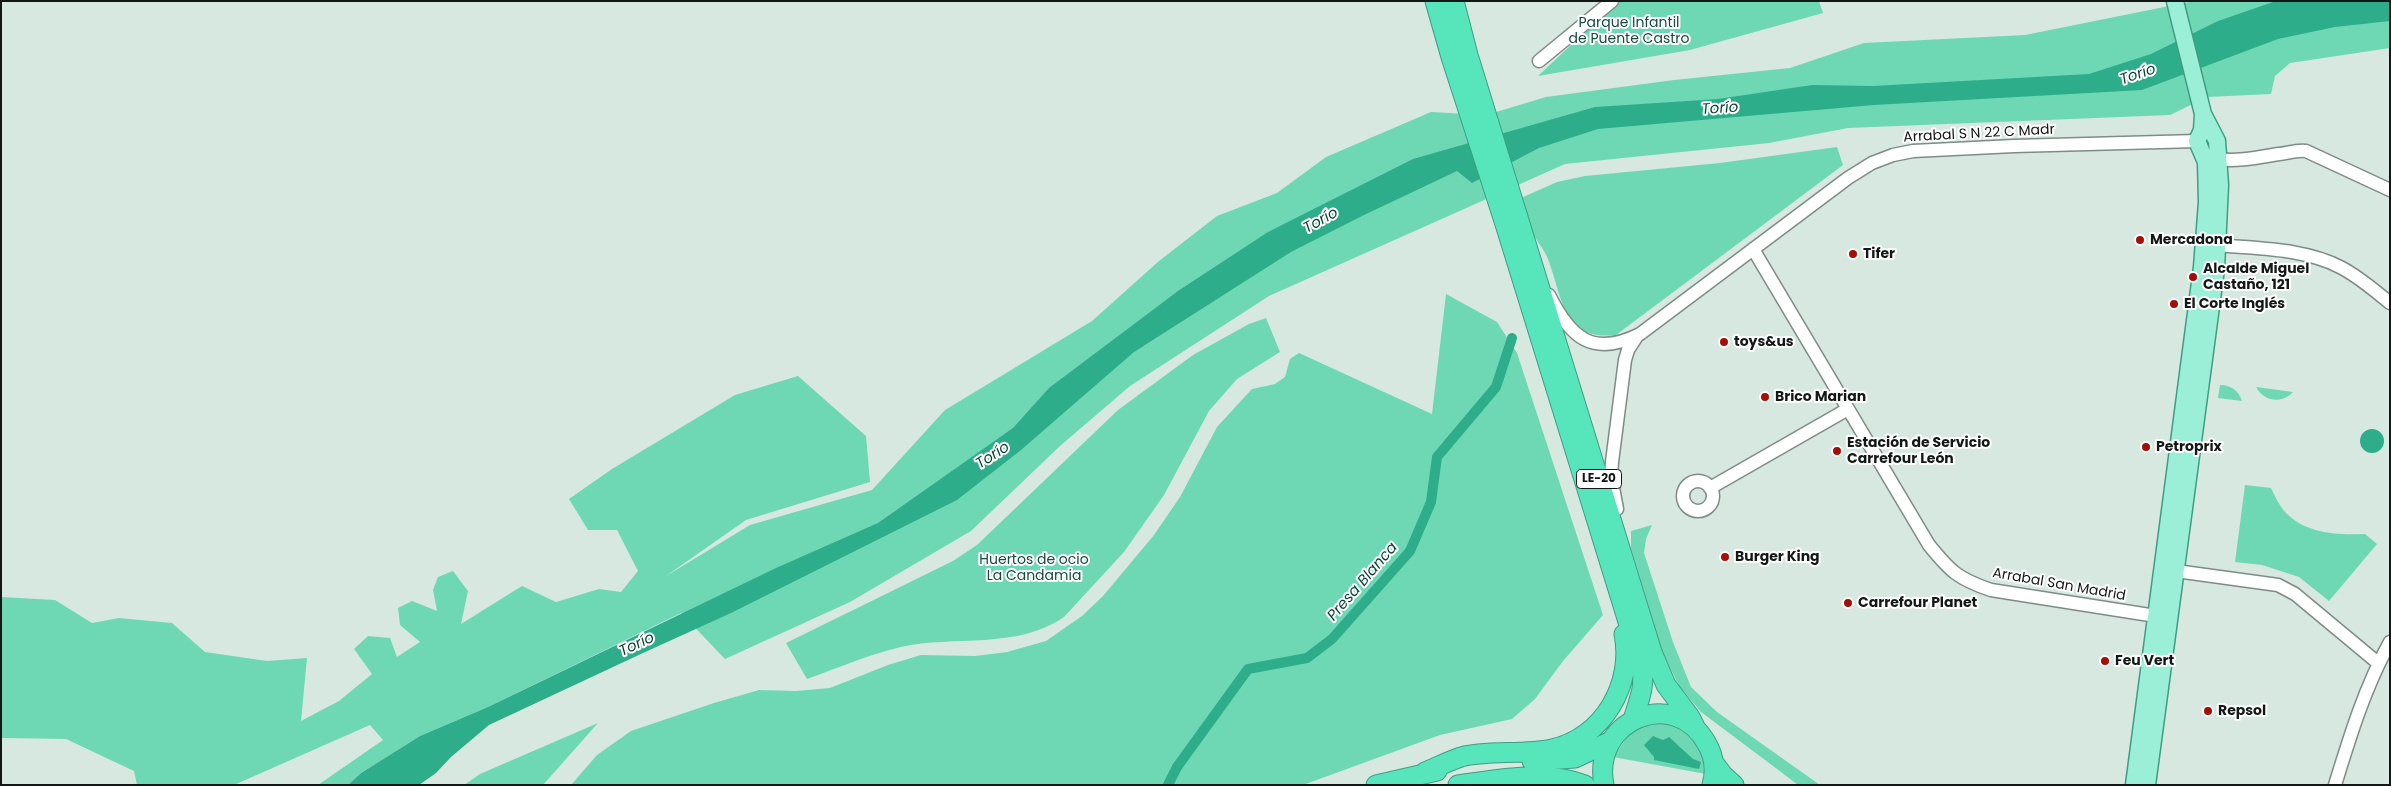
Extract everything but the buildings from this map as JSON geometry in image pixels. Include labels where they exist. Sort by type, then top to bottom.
[{"type":"highway","name":"LE-20","points":[[1435,1],[1459,56],[1512,222],[1644,681],[1633,720]]},
{"type":"highway","name":"LE-20","points":[[1454,1],[1459,56]]},
{"type":"highway","name":"LE-20","points":[[1512,222],[1534,266],[1618,544],[1659,672],[1696,729]]},
{"type":"highway","points":[[1376,785],[1425,772],[1462,757],[1553,748],[1568,744],[1590,730],[1614,702],[1624,675],[1626,650],[1619,617],[1620,594]]},
{"type":"highway","points":[[1604,785],[1602,774],[1606,749],[1617,732],[1633,720],[1654,714],[1669,715],[1683,720],[1696,729],[1708,745],[1714,763],[1734,785]]},
{"type":"highway","points":[[1425,772],[1483,765],[1563,761],[1586,754],[1611,741]]},
{"type":"highway","points":[[1712,785],[1714,763]]},
{"type":"highway","points":[[1458,785],[1530,778],[1562,779],[1585,785]]},
{"type":"main road","points":[[2147,785],[2204,363],[2218,245],[2220,185],[2208,144],[2202,107],[2175,1]]},
{"type":"main road","points":[[2134,785],[2202,260],[2207,202],[2206,162],[2208,144]]},
{"type":"street","points":[[1539,61],[1612,1]]},
{"type":"street","name":"Arrabal S N 22 C Madr","points":[[1623,374],[1619,360],[1609,345],[1624,342],[1640,334],[1848,178],[1872,163],[1893,155],[1913,151],[2014,146],[2208,144],[2233,159],[2298,150],[2306,151],[2390,190]]},
{"type":"street","points":[[2218,245],[2297,254],[2328,262],[2357,277],[2390,303]]},
{"type":"street","name":"Arrabal San Madrid","points":[[1753,249],[1929,545],[1949,570],[1968,582],[1991,590],[2156,616]]},
{"type":"street","points":[[1534,266],[1560,317],[1569,328],[1591,341],[1609,345]]},
{"type":"street","name":"Arrabal S N 22 C Madr","points":[[1618,544],[1620,525],[1611,477],[1623,374],[1628,350],[1640,334]]},
{"type":"street","points":[[1710,488],[1848,408]]},
{"type":"street","points":[[2166,548],[2168,559],[2176,571],[2278,585],[2295,594],[2378,663]]},
{"type":"street","points":[[2168,636],[2164,626],[2156,616],[2168,605],[2173,595]]},
{"type":"street","points":[[2335,785],[2354,722],[2378,663],[2390,642]]},
{"type":"green space","name":"Parque Infantil de Puente Castro","points":[[1618,1],[1819,1],[1823,13],[1690,50],[1538,76]]},
{"type":"green space","points":[[2194,1],[2390,1],[2390,48],[2290,63],[2275,76],[2271,94],[2207,97],[2170,115],[1848,128],[1769,143],[1565,164],[1269,296],[1130,386],[1060,446],[971,531],[850,602],[725,659],[681,613],[488,707],[420,736],[361,773],[348,785],[318,785],[383,740],[370,725],[234,785],[137,785],[134,771],[66,739],[1,738],[1,597],[55,600],[92,623],[119,618],[172,623],[205,652],[267,661],[307,658],[301,721],[339,701],[372,674],[354,649],[368,636],[390,638],[397,657],[420,642],[400,625],[398,608],[412,601],[437,611],[433,590],[438,577],[453,571],[468,591],[461,624],[522,586],[556,602],[599,589],[621,592],[638,571],[617,530],[588,530],[569,499],[612,469],[735,395],[798,376],[866,436],[870,482],[746,520],[666,576],[750,525],[872,490],[945,410],[1092,321],[1159,261],[1217,216],[1277,193],[1326,157],[1431,112],[1486,115],[1546,97],[1674,80],[1790,68],[1864,43],[2025,35]]},
{"type":"green space","points":[[1837,147],[1843,165],[1616,335],[1598,335],[1585,331],[1575,325],[1568,315],[1562,303],[1547,257],[1529,225],[1521,198],[1557,182],[1585,176],[1720,163]]},
{"type":"green space","points":[[1446,294],[1497,322],[1517,353],[1603,615],[1563,661],[1535,699],[1512,719],[1440,735],[1303,785],[571,785],[597,755],[631,731],[714,703],[759,690],[796,691],[830,688],[888,665],[921,655],[975,656],[1007,652],[1046,641],[1082,616],[1103,596],[1154,535],[1180,497],[1217,427],[1252,389],[1275,384],[1285,377],[1290,359],[1299,353],[1432,414]]},
{"type":"green space","name":"Huertos de ocio La Candamia","points":[[1266,318],[1280,352],[1237,379],[1209,411],[1164,495],[1124,552],[1064,617],[1026,634],[1006,638],[901,647],[866,657],[807,679],[786,643],[953,561],[977,545],[1118,410],[1193,355],[1249,324]]},
{"type":"green space","points":[[2220,385],[2234,389],[2242,401],[2218,398]]},
{"type":"green space","points":[[2256,387],[2293,392],[2279,400],[2273,400],[2264,396]]},
{"type":"green space","points":[[2245,485],[2271,488],[2285,512],[2302,525],[2322,532],[2365,534],[2377,544],[2329,601],[2299,577],[2262,565],[2235,562]]},
{"type":"green space","points":[[1652,525],[1646,539],[1644,553],[1673,642],[1691,687],[1717,712],[1820,785],[1798,785],[1701,712],[1679,686],[1662,651],[1631,549],[1631,531]]},
{"type":"green space","points":[[1662,722],[1681,729],[1694,739],[1702,754],[1706,774],[1613,757],[1633,729]]},
{"type":"green space","points":[[598,723],[543,785],[464,785],[480,774]]},
{"type":"water","name":"Torío","points":[[2276,1],[2390,1],[2390,21],[2335,27],[2278,39],[2142,90],[1874,105],[1598,129],[1539,148],[1472,183],[1457,171],[1291,252],[1134,352],[1021,450],[957,500],[731,613],[489,725],[451,757],[436,773],[419,785],[348,785],[361,773],[420,736],[488,707],[776,568],[878,523],[1013,428],[1049,388],[1178,291],[1268,232],[1413,159],[1595,107],[1718,99],[1812,85],[1873,86],[2089,74],[2151,54],[2218,21]]},
{"type":"water","points":[[2372,429],[2377,430],[2383,436],[2383,446],[2377,452],[2372,453],[2367,452],[2361,446],[2360,441],[2361,436],[2367,430]]},
{"type":"water","points":[[1653,736],[1663,740],[1669,737],[1693,759],[1701,762],[1699,769],[1654,760],[1654,757],[1644,745]]},
{"type":"waterway","name":"Presa Blanca","points":[[1168,785],[1177,767],[1248,669],[1307,658],[1332,639],[1410,551],[1431,502],[1437,457],[1496,387],[1512,338]]},
{"type":"place","name":"Mercadona","points":[[2140,240]]},
{"type":"place","name":"Tifer","points":[[1853,254]]},
{"type":"place","name":"Alcalde Miguel Castaño, 121","points":[[2193,277]]},
{"type":"place","name":"El Corte Inglés","points":[[2174,304]]},
{"type":"place","name":"toys&us","points":[[1724,342]]},
{"type":"place","name":"Brico Marian","points":[[1765,397]]},
{"type":"place","name":"Petroprix","points":[[2146,447]]},
{"type":"place","name":"Estación de Servicio Carrefour León","points":[[1837,451]]},
{"type":"place","name":"Burger King","points":[[1725,557]]},
{"type":"place","name":"Carrefour Planet","points":[[1848,603]]},
{"type":"place","name":"Feu Vert","points":[[2105,661]]},
{"type":"place","name":"Repsol","points":[[2208,711]]}]
